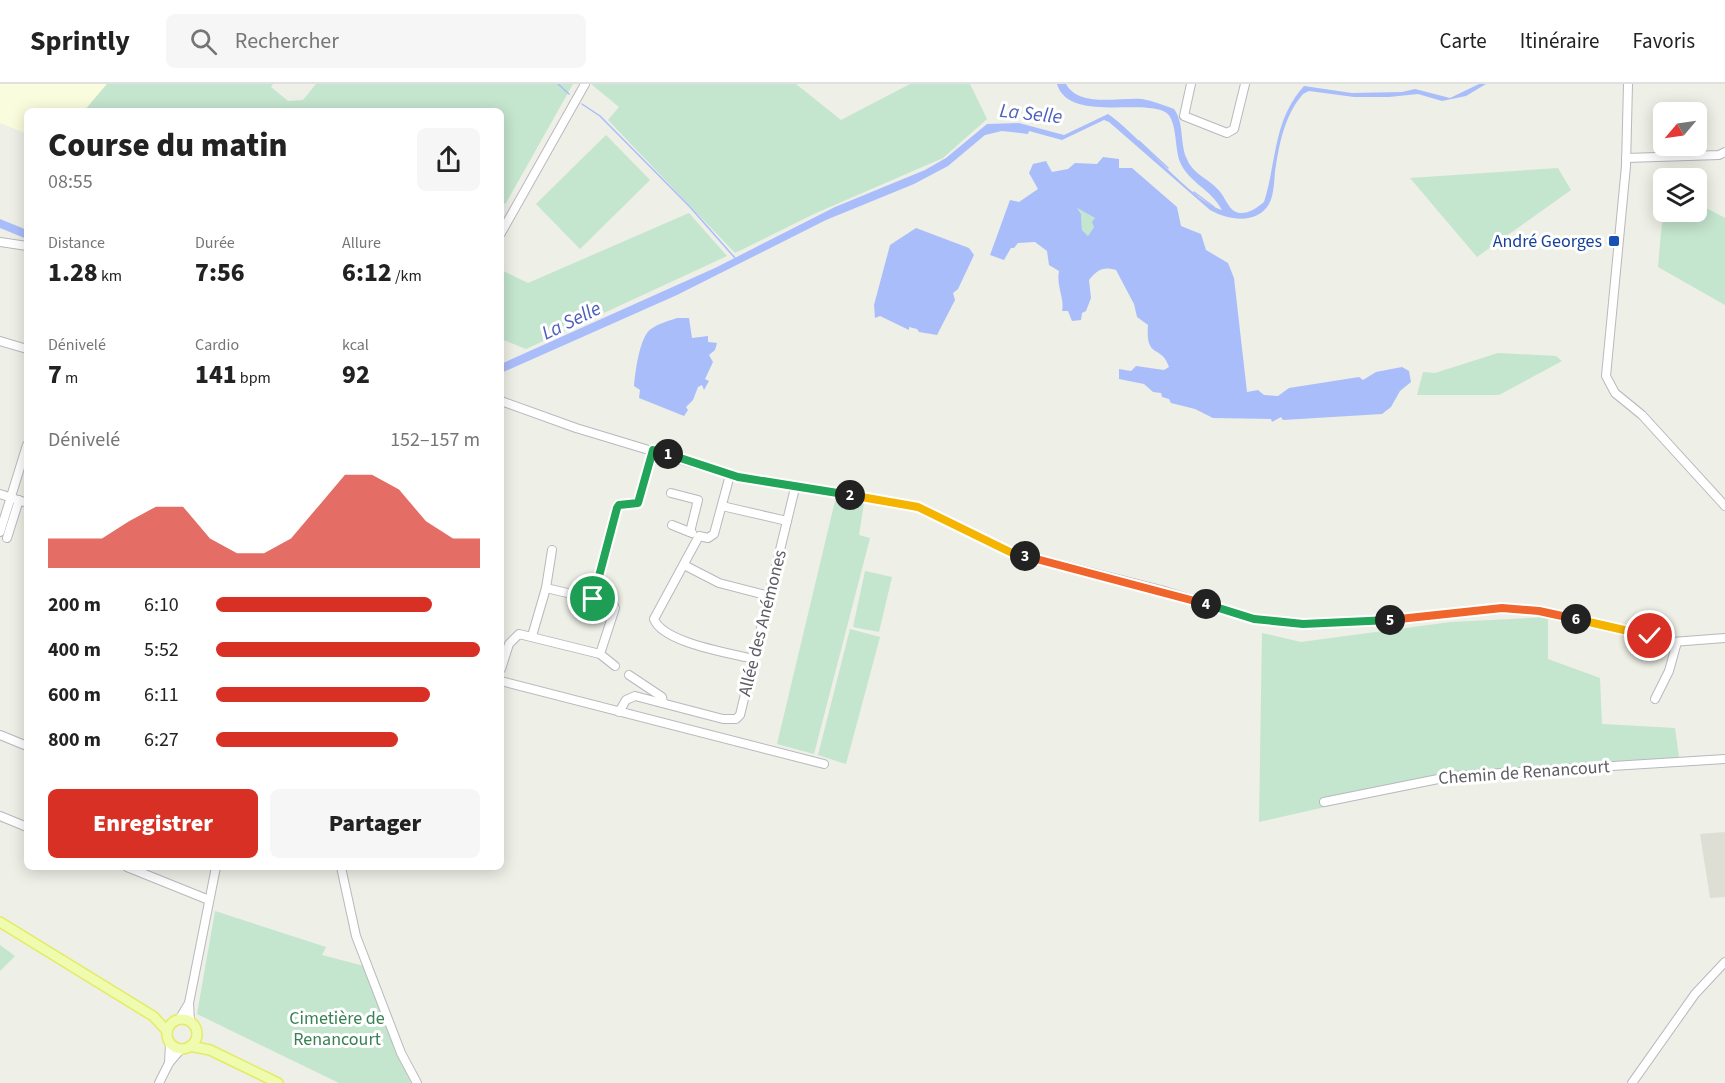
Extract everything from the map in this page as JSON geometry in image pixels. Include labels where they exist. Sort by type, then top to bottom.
[{"type":"main road","points":[[0,922],[153,1016],[167,1030],[170,1044],[210,1050]]},
{"type":"main road","points":[[153,1016],[190,1021],[195,1027],[197,1037],[210,1050],[278,1083]]},
{"type":"main road","points":[[167,1030],[177,1020]]},
{"type":"main road","points":[[186,1048],[197,1037]]},
{"type":"street","points":[[504,228],[585,84]]},
{"type":"street","points":[[1191,84],[1184,116],[1227,133],[1234,129],[1245,84]]},
{"type":"street","points":[[1628,84],[1626,158],[1606,352],[1606,376],[1609,385],[1622,400],[1642,415],[1725,506]]},
{"type":"street","points":[[1626,158],[1719,155],[1725,152]]},
{"type":"street","points":[[0,242],[24,246]]},
{"type":"street","points":[[0,341],[24,348]]},
{"type":"street","points":[[504,402],[576,428],[730,475],[795,488],[880,499],[918,507],[1010,552],[1161,590],[1254,619],[1303,624],[1394,620],[1502,608],[1539,611],[1677,642],[1725,638]]},
{"type":"street","points":[[593,599],[617,508],[619,505],[638,503],[653,450]]},
{"type":"street","points":[[3,535],[10,499],[24,464]]},
{"type":"street","points":[[672,525],[708,538],[714,534],[730,475]]},
{"type":"street","name":"Allée des Anémones","points":[[619,712],[626,700],[635,696],[723,719],[736,719],[740,715],[795,488]]},
{"type":"street","points":[[671,493],[698,500],[690,532]]},
{"type":"street","points":[[722,506],[787,521]]},
{"type":"street","points":[[699,536],[654,620],[656,624],[687,643],[753,659]]},
{"type":"street","points":[[532,636],[546,588],[552,550]]},
{"type":"street","points":[[684,565],[718,583],[769,596]]},
{"type":"street","points":[[546,588],[613,604],[615,608],[600,654]]},
{"type":"street","points":[[504,661],[513,637],[519,634],[600,654],[615,666]]},
{"type":"street","points":[[1654,699],[1669,671],[1677,642]]},
{"type":"street","name":"Allée des Anémones","points":[[629,675],[662,697],[663,703]]},
{"type":"street","points":[[504,682],[824,764]]},
{"type":"street","points":[[0,735],[24,745]]},
{"type":"street","name":"Chemin de Renancourt","points":[[1324,802],[1454,776],[1725,759]]},
{"type":"street","points":[[0,816],[24,826]]},
{"type":"street","points":[[134,870],[209,900]]},
{"type":"street","points":[[190,1021],[191,989],[215,870]]},
{"type":"street","points":[[342,870],[356,936],[401,1053],[417,1083]]},
{"type":"street","points":[[1632,1083],[1695,994],[1725,962]]},
{"type":"street","points":[[177,1020],[189,1003]]},
{"type":"street","points":[[169,1063],[170,1044]]},
{"type":"street","points":[[159,1083],[169,1063],[186,1048]]},
{"type":"shaded area","points":[[0,84],[107,84],[87,108],[24,108],[24,133],[0,123]]},
{"type":"shaded area","points":[[1725,832],[1725,897],[1710,898],[1700,834]]},
{"type":"green space","points":[[107,84],[273,84],[271,87],[288,101],[303,100],[316,84],[573,84],[504,204],[504,108],[87,108]]},
{"type":"green space","points":[[591,84],[796,84],[841,120],[910,84],[970,84],[987,119],[943,158],[816,213],[735,253],[608,120],[619,107]]},
{"type":"green space","points":[[606,135],[650,180],[580,249],[536,204]]},
{"type":"green space","points":[[1558,168],[1571,190],[1477,257],[1410,178]]},
{"type":"green space","points":[[1077,208],[1095,218],[1094,227],[1088,236],[1082,230],[1081,214]]},
{"type":"green space","points":[[1707,208],[1725,218],[1725,305],[1658,267],[1662,222],[1707,222]]},
{"type":"green space","points":[[689,213],[727,256],[526,349],[504,340],[504,271],[528,283]]},
{"type":"green space","points":[[1498,353],[1556,356],[1562,361],[1499,395],[1417,395],[1423,372],[1435,373]]},
{"type":"green space","points":[[835,501],[864,503],[859,535],[870,538],[814,754],[777,744]]},
{"type":"green space","points":[[865,571],[892,577],[879,632],[853,627]]},
{"type":"green space","points":[[1548,617],[1548,659],[1600,678],[1602,724],[1675,728],[1680,764],[1440,781],[1259,822],[1262,633],[1301,642],[1451,622]]},
{"type":"green space","points":[[850,629],[880,637],[846,764],[818,755]]},
{"type":"green space","name":"Cimetière de Renancourt","points":[[215,911],[326,947],[322,955],[364,966],[398,1057],[411,1083],[339,1083],[197,1014]]},
{"type":"green space","points":[[0,945],[15,956],[0,971]]},
{"type":"water","points":[[1057,84],[1066,84],[1080,96],[1090,99],[1142,99],[1174,109],[1179,120],[1184,151],[1193,169],[1217,188],[1233,210],[1246,213],[1264,202],[1281,127],[1286,113],[1304,86],[1352,93],[1402,92],[1415,89],[1450,98],[1479,84],[1486,84],[1466,96],[1442,101],[1418,94],[1354,97],[1309,91],[1303,94],[1291,112],[1283,131],[1273,193],[1269,204],[1257,215],[1242,219],[1210,210],[1104,120],[1062,140],[1029,131],[1028,134],[1002,131],[985,135],[948,166],[914,184],[826,220],[677,295],[504,372],[504,363],[715,268],[835,207],[925,170],[946,158],[987,124],[1019,123],[1064,135],[1108,114],[1196,195],[1222,210],[1212,196],[1194,181],[1180,162],[1173,126],[1168,114],[1151,108],[1088,106],[1074,102],[1064,95]]},
{"type":"water","points":[[1103,157],[1119,159],[1119,168],[1132,168],[1177,207],[1181,226],[1201,234],[1206,250],[1228,263],[1234,278],[1247,392],[1258,390],[1264,395],[1278,396],[1289,388],[1359,377],[1363,380],[1376,372],[1402,367],[1409,371],[1411,382],[1400,391],[1391,407],[1382,414],[1283,420],[1281,417],[1272,422],[1271,419],[1213,418],[1195,409],[1171,403],[1169,399],[1162,397],[1161,393],[1153,392],[1144,384],[1119,379],[1119,369],[1131,371],[1136,366],[1164,370],[1169,367],[1166,360],[1151,348],[1148,325],[1137,317],[1134,304],[1116,270],[1098,271],[1089,280],[1091,298],[1086,311],[1082,313],[1081,320],[1072,321],[1068,311],[1062,311],[1059,271],[1049,265],[1047,251],[1035,242],[1018,243],[1011,248],[1004,260],[990,255],[1010,200],[1019,202],[1038,189],[1029,173],[1033,164],[1046,161],[1052,172],[1068,169],[1075,163],[1097,164]],"holes":[[[1077,208],[1095,218],[1092,222],[1094,227],[1088,236],[1082,230],[1081,214]]]},
{"type":"water","points":[[0,219],[24,229],[24,238],[0,228]]},
{"type":"water","points":[[916,228],[969,248],[974,255],[958,289],[953,293],[955,300],[937,335],[919,332],[909,327],[909,330],[880,316],[875,318],[874,305],[890,245]]},
{"type":"water","points":[[677,318],[689,318],[692,338],[708,336],[708,342],[717,343],[715,350],[709,355],[713,362],[705,379],[709,381],[704,390],[702,385],[698,387],[693,400],[686,407],[688,410],[684,416],[639,398],[640,390],[634,386],[638,356],[647,333]]},
{"type":"waterway","points":[[558,84],[569,94]]},
{"type":"waterway","points":[[582,104],[600,116],[690,207],[735,258]]},
{"type":"waterway","name":"La Selle","points":[[1139,141],[1168,168]]},
{"type":"waterway","name":"La Selle","points":[[1194,192],[1214,207]]},
{"type":"place","name":"André Georges","points":[[1614,241]]},
{"type":"route","points":[[593,599],[617,508],[625,503],[638,503],[653,450],[738,477],[918,507],[1010,552],[1161,590],[1254,619],[1303,624],[1394,620],[1502,608],[1539,611],[1650,636]]}]
